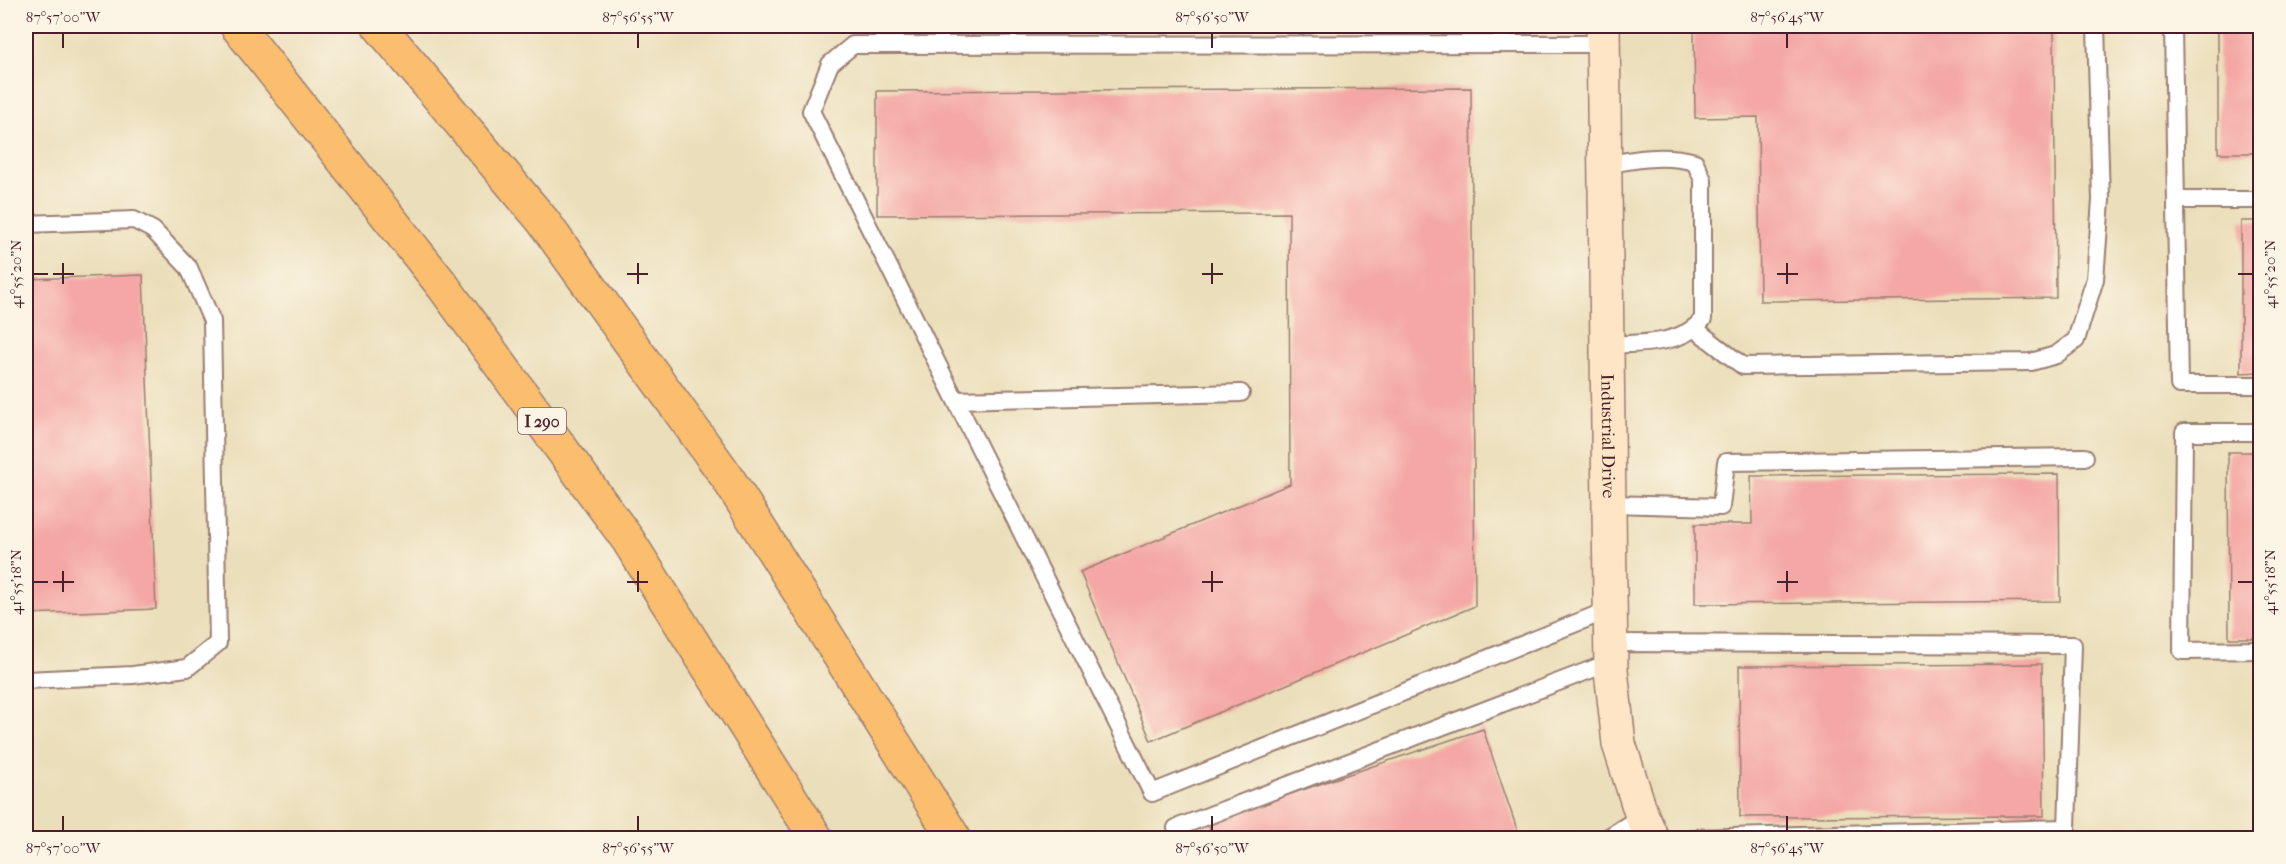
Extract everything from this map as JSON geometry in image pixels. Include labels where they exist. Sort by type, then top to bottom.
[{"type":"highway","name":"I 290","points":[[237,26],[443,286],[628,540],[816,838]]},
{"type":"highway","points":[[379,26],[543,221],[727,477],[954,838]]},
{"type":"street","name":"Industrial Drive","points":[[1603,35],[1611,653],[1619,744],[1647,827]]},
{"type":"lane","points":[[1695,329],[1743,366],[2031,362],[2056,355],[2076,340],[2095,279],[2101,200],[2096,26]]},
{"type":"lane","points":[[2173,26],[2179,385],[2260,385]]},
{"type":"lane","points":[[1603,35],[853,45],[830,64],[811,111],[1152,793],[1611,609]]},
{"type":"lane","points":[[1605,165],[1632,159],[1678,157],[1695,162],[1703,180],[1703,319],[1695,329],[1666,340],[1607,345]]},
{"type":"lane","points":[[2176,200],[2260,200]]},
{"type":"lane","points":[[26,224],[134,220],[153,230],[189,268],[212,321],[218,644],[186,668],[133,675],[26,680]]},
{"type":"lane","points":[[956,400],[1241,393]]},
{"type":"lane","points":[[2260,432],[2184,432],[2182,651],[2260,650]]},
{"type":"lane","points":[[1609,504],[1721,507],[1725,462],[2085,457]]},
{"type":"lane","points":[[1176,828],[1611,653],[2073,645],[2067,828],[1691,838]]},
{"type":"lane","points":[[1607,838],[1647,827]]},
{"type":"building","points":[[1694,26],[2003,26],[2003,29],[2054,29],[2056,298],[1760,301],[1758,117],[1695,118]]},
{"type":"building","points":[[2218,26],[2260,26],[2260,153],[2218,153]]},
{"type":"building","points":[[1471,88],[1475,606],[1151,741],[1080,572],[1290,484],[1289,213],[877,215],[877,91]]},
{"type":"building","points":[[2241,221],[2260,221],[2260,372],[2241,373]]},
{"type":"building","points":[[143,275],[156,609],[26,614],[26,279]]},
{"type":"building","points":[[2228,452],[2260,452],[2260,638],[2229,638]]},
{"type":"building","points":[[2059,474],[2060,601],[1695,604],[1695,524],[1752,524],[1751,476]]},
{"type":"building","points":[[2042,664],[2044,816],[1740,817],[1739,666]]},
{"type":"building","points":[[2258,711],[2260,711],[2260,772],[2258,772]]},
{"type":"building","points":[[1483,729],[1520,838],[1213,838],[1207,822]]}]
